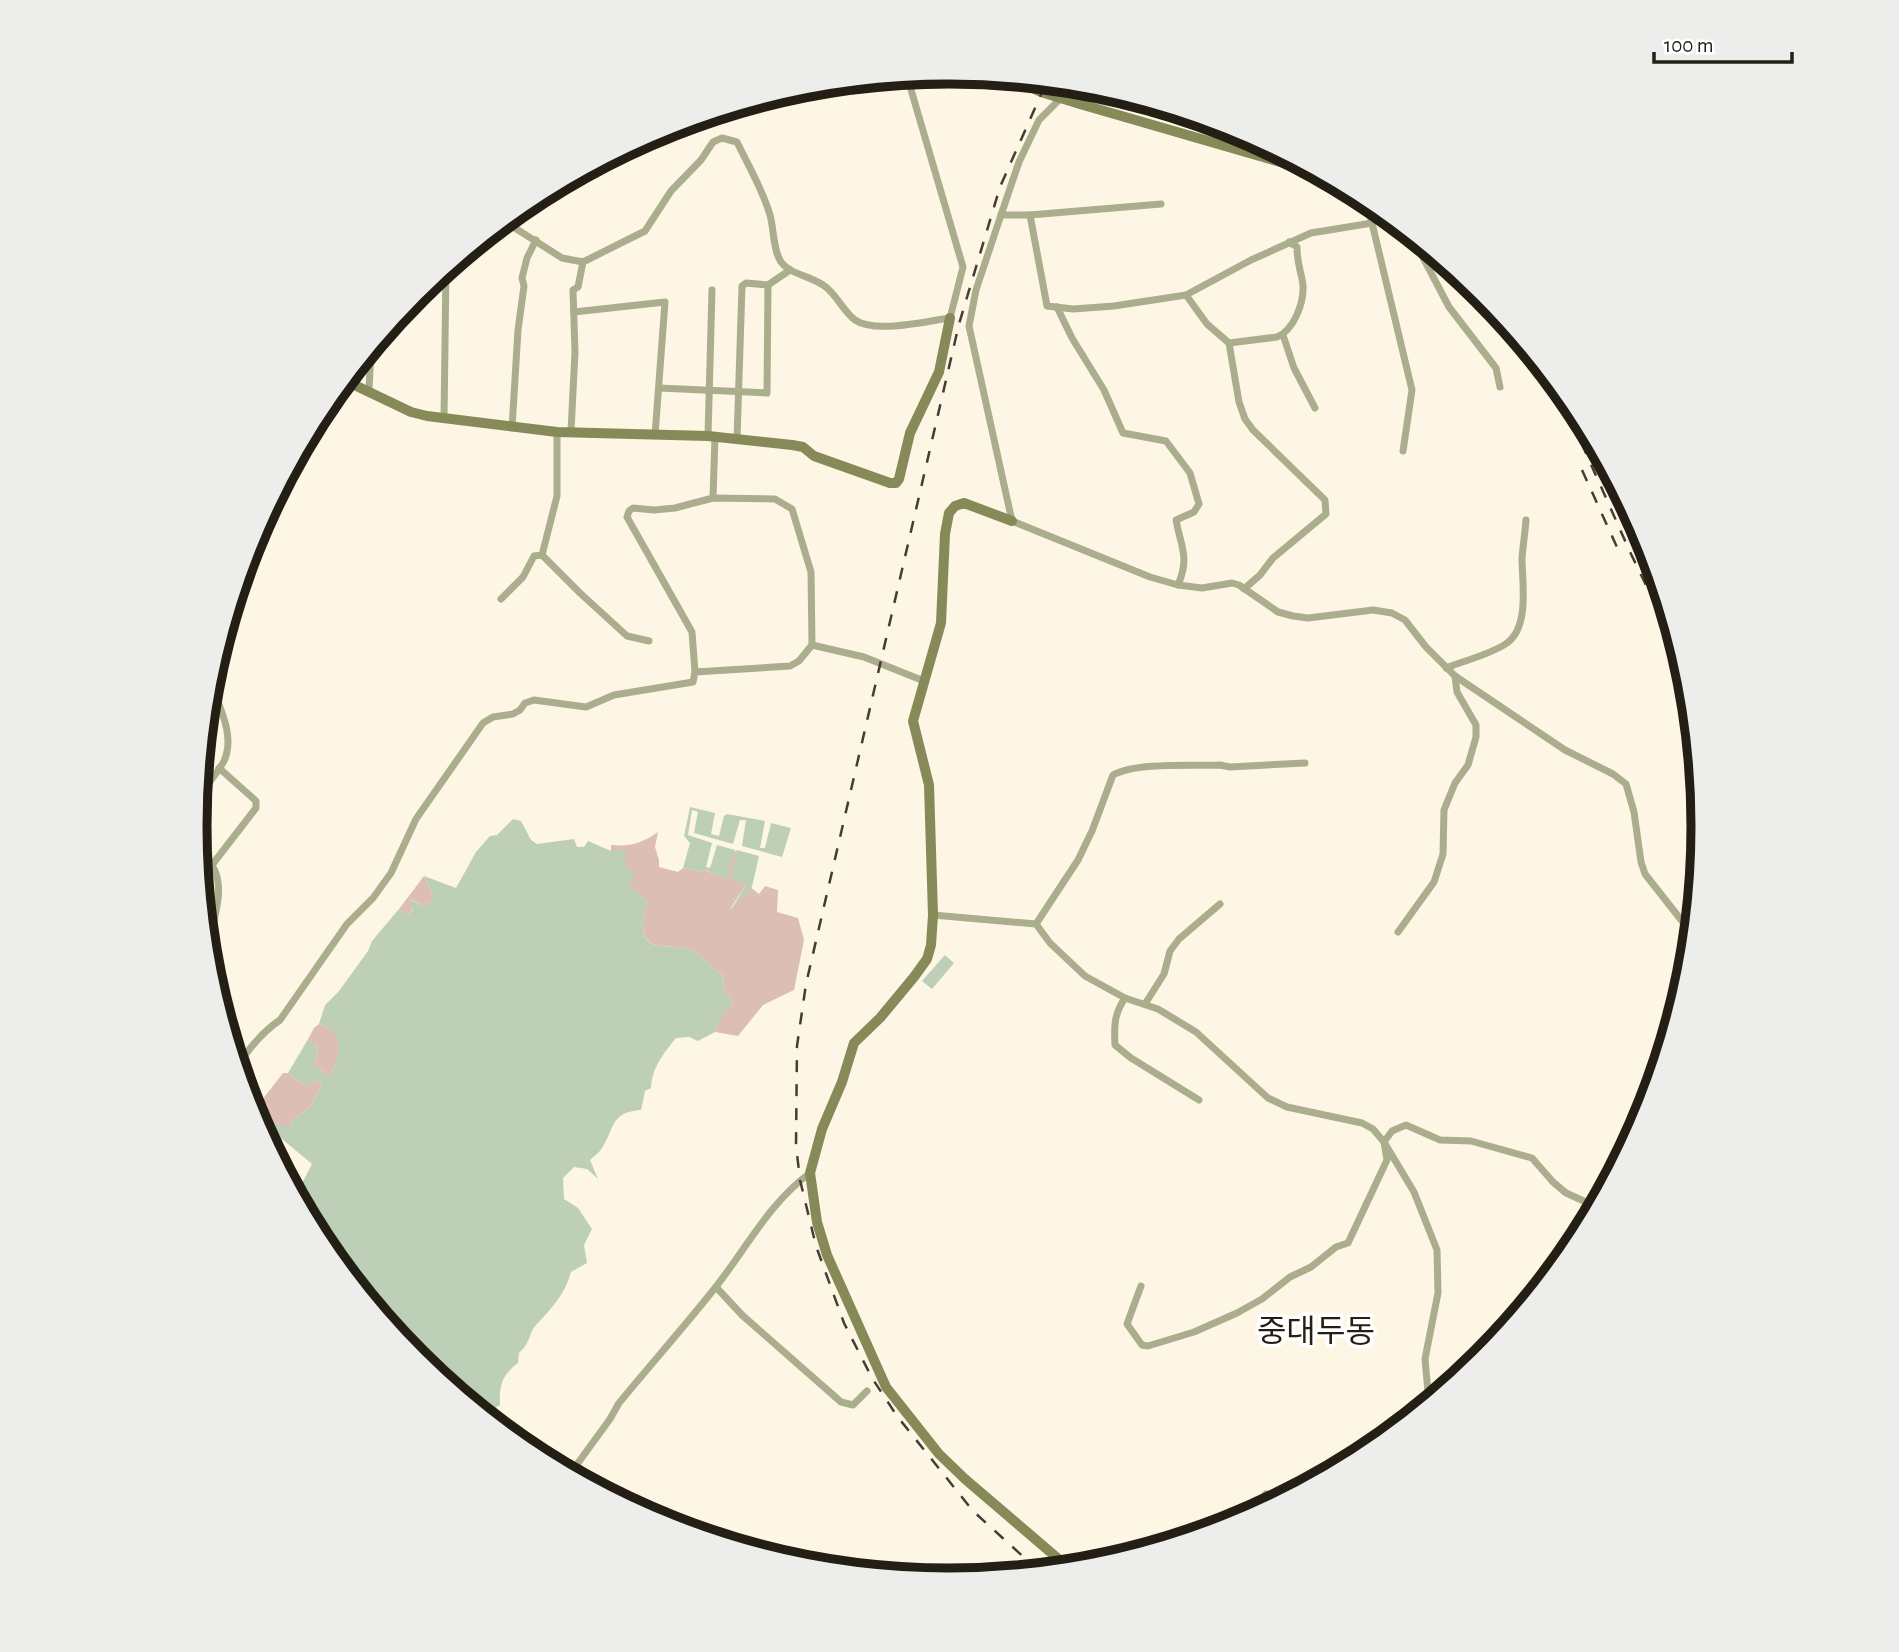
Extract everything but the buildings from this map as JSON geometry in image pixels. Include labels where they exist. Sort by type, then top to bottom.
[{"type":"street","points":[[354,384],[411,412],[444,419],[557,432],[711,436],[803,447],[814,456],[890,483],[896,482],[910,433],[939,372],[963,267],[910,86]]},
{"type":"street","points":[[1037,89],[1276,160]]},
{"type":"street","points":[[1012,521],[969,326],[976,290],[1018,162],[1039,120],[1062,97]]},
{"type":"street","points":[[513,226],[562,258],[583,262],[645,231],[671,191],[701,160],[713,142],[722,138],[737,142],[770,214],[780,260],[790,270],[810,276],[827,287],[850,315],[863,323],[881,327],[950,318]]},
{"type":"street","points":[[1252,149],[1256,154]]},
{"type":"street","points":[[1001,215],[1161,204]]},
{"type":"street","points":[[1030,215],[1047,306],[1073,309],[1186,295],[1311,233],[1372,223]]},
{"type":"street","points":[[1370,215],[1412,390],[1403,451]]},
{"type":"street","points":[[512,428],[518,330],[524,286],[522,278],[527,258],[536,240]]},
{"type":"street","points":[[1229,343],[1277,338],[1283,335],[1298,312],[1303,287],[1297,264],[1297,247],[1289,242]]},
{"type":"street","points":[[1420,253],[1449,307],[1496,368],[1500,387]]},
{"type":"street","points":[[571,431],[575,352],[573,290],[578,287],[583,262]]},
{"type":"street","points":[[737,439],[742,286],[746,283],[768,285],[790,270]]},
{"type":"street","points":[[444,419],[446,281]]},
{"type":"street","points":[[659,388],[766,393],[768,285]]},
{"type":"street","points":[[712,290],[709,391],[713,498]]},
{"type":"street","points":[[1186,295],[1207,324],[1229,343],[1239,402],[1245,419],[1325,500],[1327,509],[1326,514],[1273,558],[1260,575],[1244,589]]},
{"type":"street","points":[[574,312],[665,302],[655,435]]},
{"type":"street","points":[[1057,307],[1072,338],[1104,390],[1123,433],[1166,441],[1190,473],[1199,504],[1194,512],[1176,520],[1186,557],[1178,585]]},
{"type":"street","points":[[1283,335],[1294,368],[1315,408]]},
{"type":"street","points":[[369,391],[370,363]]},
{"type":"street","points":[[542,555],[557,496],[557,432]]},
{"type":"street","points":[[244,1055],[268,1028],[280,1020],[347,924],[373,898],[391,873],[416,819],[483,723],[493,717],[513,714],[525,703],[534,700],[586,707],[614,695],[693,682],[695,672],[692,632],[627,517],[629,511],[675,508],[713,498],[775,499],[792,509],[811,572],[812,645],[799,661],[790,666],[695,672]]},
{"type":"street","points":[[1059,1560],[948,1462],[906,1415],[886,1387],[827,1255],[817,1222],[810,1172],[822,1129],[842,1082],[853,1043],[895,1002],[928,958],[933,915],[929,785],[913,721],[941,623],[945,534],[949,513],[955,506],[964,503],[1150,577],[1178,585],[1202,588],[1232,583],[1278,612],[1293,616],[1322,617],[1373,610],[1392,613],[1405,620],[1455,676],[1565,750],[1613,774],[1626,784],[1632,801],[1645,874],[1685,925]]},
{"type":"street","points":[[1446,667],[1508,642],[1516,632],[1524,600],[1522,559],[1526,520]]},
{"type":"street","points":[[501,599],[523,577],[534,556],[542,555]]},
{"type":"street","points":[[542,555],[626,636],[649,640]]},
{"type":"street","points":[[812,645],[864,657],[924,681]]},
{"type":"street","points":[[1398,932],[1434,882],[1443,854],[1444,810],[1455,783],[1468,765],[1476,737],[1476,724],[1457,692],[1455,676]]},
{"type":"street","points":[[209,782],[224,761],[228,748],[228,733],[218,704]]},
{"type":"street","points":[[1037,924],[1078,860],[1113,775],[1123,770],[1162,766],[1230,767],[1305,763]]},
{"type":"street","points":[[209,866],[212,865],[256,807],[256,801],[219,768]]},
{"type":"street","points":[[212,865],[220,887],[214,924]]},
{"type":"street","points":[[1145,1004],[1164,974],[1174,945],[1220,904]]},
{"type":"street","points":[[933,915],[1037,924],[1051,943],[1085,976],[1125,999],[1145,1004],[1196,1032],[1268,1098],[1287,1107],[1362,1123],[1373,1129],[1384,1142],[1414,1192],[1437,1250],[1438,1293],[1425,1359],[1428,1393]]},
{"type":"street","points":[[1125,999],[1118,1008],[1114,1021],[1115,1045],[1131,1058],[1199,1100]]},
{"type":"street","points":[[1140,1286],[1128,1324],[1142,1345],[1148,1346],[1194,1332],[1262,1299],[1290,1277],[1311,1268],[1336,1247],[1348,1242],[1387,1160],[1384,1142],[1392,1131],[1406,1125],[1440,1140],[1471,1141],[1532,1158],[1566,1193],[1588,1203]]},
{"type":"street","points":[[575,1467],[619,1403],[716,1287],[749,1240],[788,1193],[810,1172]]},
{"type":"street","points":[[716,1287],[742,1315],[841,1402],[853,1405],[867,1391]]},
{"type":"street","points":[[1261,1499],[1266,1494]]},
{"type":"shaded area","points":[[690,807],[715,813],[711,834],[719,836],[724,816],[727,814],[765,821],[760,848],[765,848],[771,823],[791,828],[782,857],[742,846],[746,820],[740,820],[733,844],[694,833],[698,812],[692,810],[688,835],[712,843],[706,867],[710,868],[717,845],[735,852],[737,850],[759,856],[752,887],[730,912],[746,884],[730,879],[736,856],[733,856],[726,879],[705,870],[703,872],[683,868],[690,843],[684,836]]},
{"type":"shaded area","points":[[513,819],[521,821],[531,840],[537,844],[574,839],[577,847],[584,847],[588,841],[611,851],[625,851],[625,865],[634,873],[630,885],[647,901],[643,926],[645,937],[656,945],[687,949],[698,954],[724,976],[723,988],[733,1003],[723,1013],[715,1032],[698,1041],[689,1037],[676,1038],[667,1049],[656,1067],[651,1088],[645,1091],[641,1110],[631,1111],[618,1118],[602,1148],[590,1160],[598,1179],[587,1169],[574,1167],[563,1178],[564,1199],[578,1208],[592,1229],[584,1245],[587,1263],[571,1272],[562,1294],[534,1327],[519,1353],[518,1363],[505,1376],[501,1386],[500,1405],[492,1410],[425,1351],[361,1278],[301,1186],[312,1164],[274,1133],[269,1121],[290,1127],[292,1121],[311,1106],[322,1084],[315,1079],[307,1087],[288,1073],[307,1041],[318,1045],[315,1065],[330,1077],[339,1053],[338,1039],[328,1028],[319,1024],[325,1005],[339,991],[368,951],[372,941],[399,909],[408,915],[413,909],[409,899],[424,906],[432,901],[432,893],[424,876],[456,888],[476,852],[490,836],[497,835]]},
{"type":"shaded area","points":[[658,832],[655,847],[659,867],[678,872],[683,868],[704,870],[725,878],[733,855],[736,856],[746,884],[729,911],[750,887],[759,894],[765,886],[778,890],[777,912],[798,918],[804,940],[794,990],[763,1005],[738,1036],[715,1032],[722,1013],[733,1003],[723,988],[724,976],[694,952],[656,945],[645,937],[643,929],[647,901],[629,885],[611,851],[611,845],[636,843]]},
{"type":"shaded area","points":[[424,876],[432,893],[432,901],[424,906],[410,899],[413,908],[408,915],[399,909]]},
{"type":"shaded area","points":[[945,955],[954,963],[932,989],[922,981]]},
{"type":"shaded area","points":[[319,1024],[335,1033],[340,1046],[330,1077],[315,1065],[318,1045],[307,1041]]},
{"type":"shaded area","points":[[283,1073],[288,1073],[307,1087],[315,1079],[322,1084],[311,1106],[292,1121],[290,1128],[270,1122],[264,1110],[268,1106],[262,1100]]},
{"type":"railway","points":[[1031,1563],[973,1511],[897,1416],[872,1378],[844,1323],[816,1246],[800,1180],[796,1145],[797,1046],[806,984],[959,324],[1000,187],[1043,90]]},
{"type":"railway","points":[[1574,427],[1660,615]]},
{"type":"railway","points":[[1582,470],[1621,556]]},
{"type":"district","name":"중대두동","points":[[1316,1331]]}]
